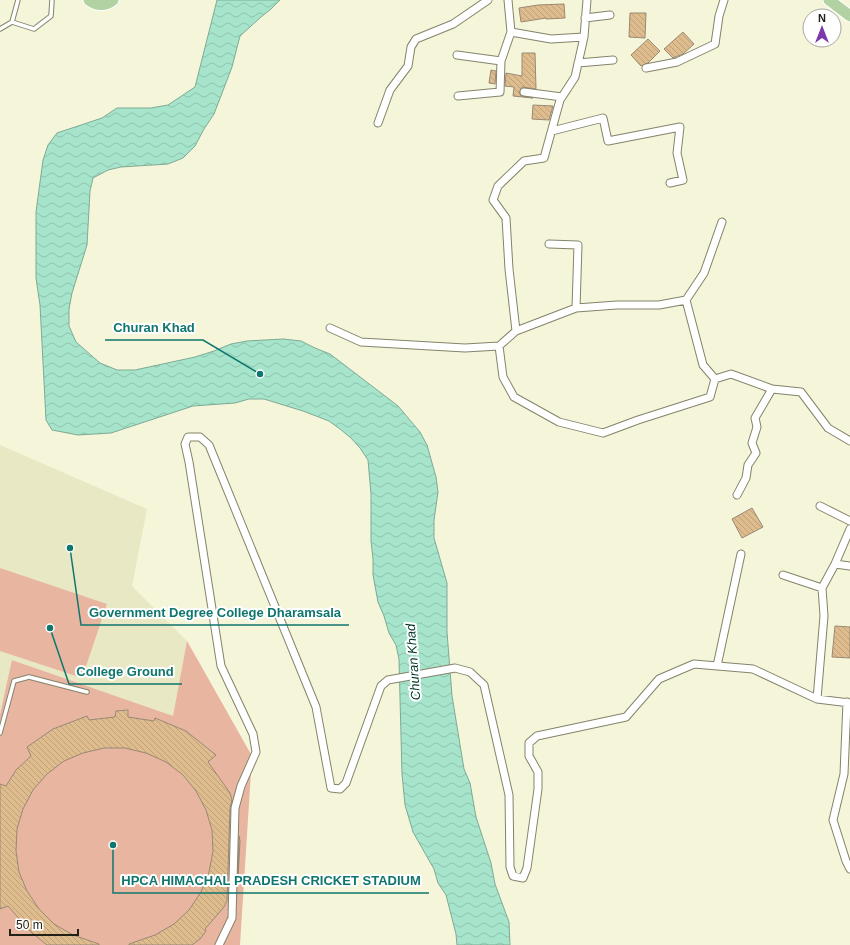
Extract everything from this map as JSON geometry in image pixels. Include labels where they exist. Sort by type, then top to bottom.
[{"type":"main road","points":[[90,0],[99,5],[108,4],[113,0]]},
{"type":"main road","points":[[829,0],[850,16]]},
{"type":"street","points":[[378,123],[390,90],[408,66],[411,47],[416,39],[453,24],[488,0]]},
{"type":"street","points":[[458,96],[500,92],[501,61],[511,32],[508,0]]},
{"type":"street","points":[[516,331],[509,269],[506,218],[493,200],[498,186],[524,161],[544,158],[562,97],[575,77],[584,37],[587,0]]},
{"type":"street","points":[[646,68],[677,62],[715,44],[719,16],[724,0]]},
{"type":"street","points":[[586,18],[610,15]]},
{"type":"street","points":[[511,32],[551,39],[584,37]]},
{"type":"street","points":[[458,55],[501,61]]},
{"type":"street","points":[[578,63],[613,60]]},
{"type":"street","points":[[524,92],[562,97]]},
{"type":"street","points":[[552,131],[603,118],[608,141],[680,127],[678,153],[683,180],[670,182]]},
{"type":"street","points":[[330,328],[361,342],[465,348],[499,346],[516,331],[576,308],[617,305],[659,305],[686,300],[704,273],[722,222]]},
{"type":"street","points":[[549,244],[578,245],[576,308]]},
{"type":"street","points":[[686,300],[703,365],[715,379]]},
{"type":"street","points":[[499,346],[503,377],[514,397],[559,422],[603,433],[710,396],[715,379]]},
{"type":"street","points":[[715,379],[731,374],[772,389],[801,392],[828,428],[850,441]]},
{"type":"street","points":[[737,495],[746,478],[748,465],[756,453],[752,443],[757,427],[754,418],[772,389]]},
{"type":"street","points":[[219,945],[232,918],[235,808],[241,786],[256,752],[253,734],[221,666],[191,470],[185,444],[188,437],[200,437],[209,445],[316,707],[331,788],[340,789],[346,783],[381,686],[388,680],[455,668],[470,672],[484,685],[509,795],[510,867],[513,876],[523,878],[527,868],[538,789],[538,772],[529,756],[529,743],[537,736],[626,717],[659,680],[694,664],[753,669],[816,699],[849,702],[847,774],[833,820],[846,862],[850,869]]},
{"type":"street","points":[[820,506],[850,521]]},
{"type":"street","points":[[816,699],[824,616],[822,588],[835,564],[850,529]]},
{"type":"street","points":[[717,666],[741,554]]},
{"type":"street","points":[[835,564],[850,566]]},
{"type":"street","points":[[783,575],[822,588]]},
{"type":"lane","points":[[0,29],[12,22],[18,0]]},
{"type":"lane","points":[[12,22],[34,29],[51,16],[52,0]]},
{"type":"lane","points":[[0,733],[14,681],[29,677],[87,692]]},
{"type":"shaded area","points":[[0,445],[147,509],[132,586],[187,641],[173,717],[13,660],[0,714]]},
{"type":"shaded area","points":[[0,568],[107,604],[82,678],[0,651]]},
{"type":"shaded area","points":[[187,641],[252,756],[240,945],[0,945],[0,714],[12,660],[173,716]]},
{"type":"water","points":[[217,0],[280,0],[240,36],[232,67],[214,114],[195,146],[183,158],[168,164],[121,167],[108,170],[93,178],[90,191],[87,245],[72,293],[69,309],[69,326],[76,342],[100,363],[117,370],[135,370],[195,357],[231,344],[247,341],[283,339],[301,341],[330,354],[385,396],[398,406],[420,432],[427,445],[436,477],[438,492],[434,520],[434,538],[447,583],[447,632],[452,696],[464,769],[470,783],[476,817],[491,863],[495,884],[509,922],[510,945],[457,945],[456,934],[446,895],[438,883],[434,869],[413,832],[405,805],[402,774],[399,659],[396,645],[389,633],[378,602],[373,575],[371,494],[368,460],[360,448],[351,438],[329,421],[264,399],[249,399],[235,403],[193,406],[111,433],[78,435],[52,430],[46,420],[40,305],[36,278],[36,212],[43,160],[48,145],[57,133],[102,118],[117,108],[151,108],[168,105],[195,87]]},
{"type":"building","points":[[564,4],[565,18],[546,18],[521,22],[519,8],[538,5]]},
{"type":"building","points":[[630,13],[646,13],[645,38],[629,37]]},
{"type":"building","points":[[683,32],[694,44],[683,54],[673,58],[664,49]]},
{"type":"building","points":[[648,39],[660,51],[648,63],[641,66],[631,55]]},
{"type":"building","points":[[522,53],[535,53],[536,89],[522,87],[519,92],[521,96],[533,98],[513,96],[514,87],[505,86],[506,73],[522,76]]},
{"type":"building","points":[[491,70],[496,71],[495,84],[489,83]]},
{"type":"building","points":[[533,105],[553,106],[549,120],[532,119]]},
{"type":"building","points":[[752,508],[763,527],[742,538],[732,519]]},
{"type":"building","points":[[835,626],[850,627],[850,658],[832,657]]},
{"type":"building","points":[[128,710],[128,717],[154,721],[155,718],[186,731],[216,755],[208,762],[230,793],[232,800],[230,808],[227,901],[224,907],[205,929],[206,931],[200,939],[192,945],[129,945],[155,935],[174,924],[189,910],[201,892],[209,872],[213,851],[212,830],[206,810],[196,791],[183,775],[166,762],[146,753],[125,748],[104,748],[83,753],[64,761],[47,774],[33,790],[23,809],[17,829],[16,851],[19,872],[27,891],[39,909],[54,924],[73,935],[99,945],[47,945],[31,932],[8,906],[0,909],[0,784],[6,786],[16,770],[31,756],[27,747],[53,729],[87,716],[89,720],[115,717],[116,711]]},
{"type":"building","points":[[239,836],[240,841],[238,879]]},
{"type":"place","name":"Churan Khad","points":[[260,374]]},
{"type":"place","name":"Government Degree College Dharamsala","points":[[70,548]]},
{"type":"place","name":"College Ground","points":[[50,628]]},
{"type":"place","name":"HPCA HIMACHAL PRADESH CRICKET STADIUM","points":[[113,845]]}]
